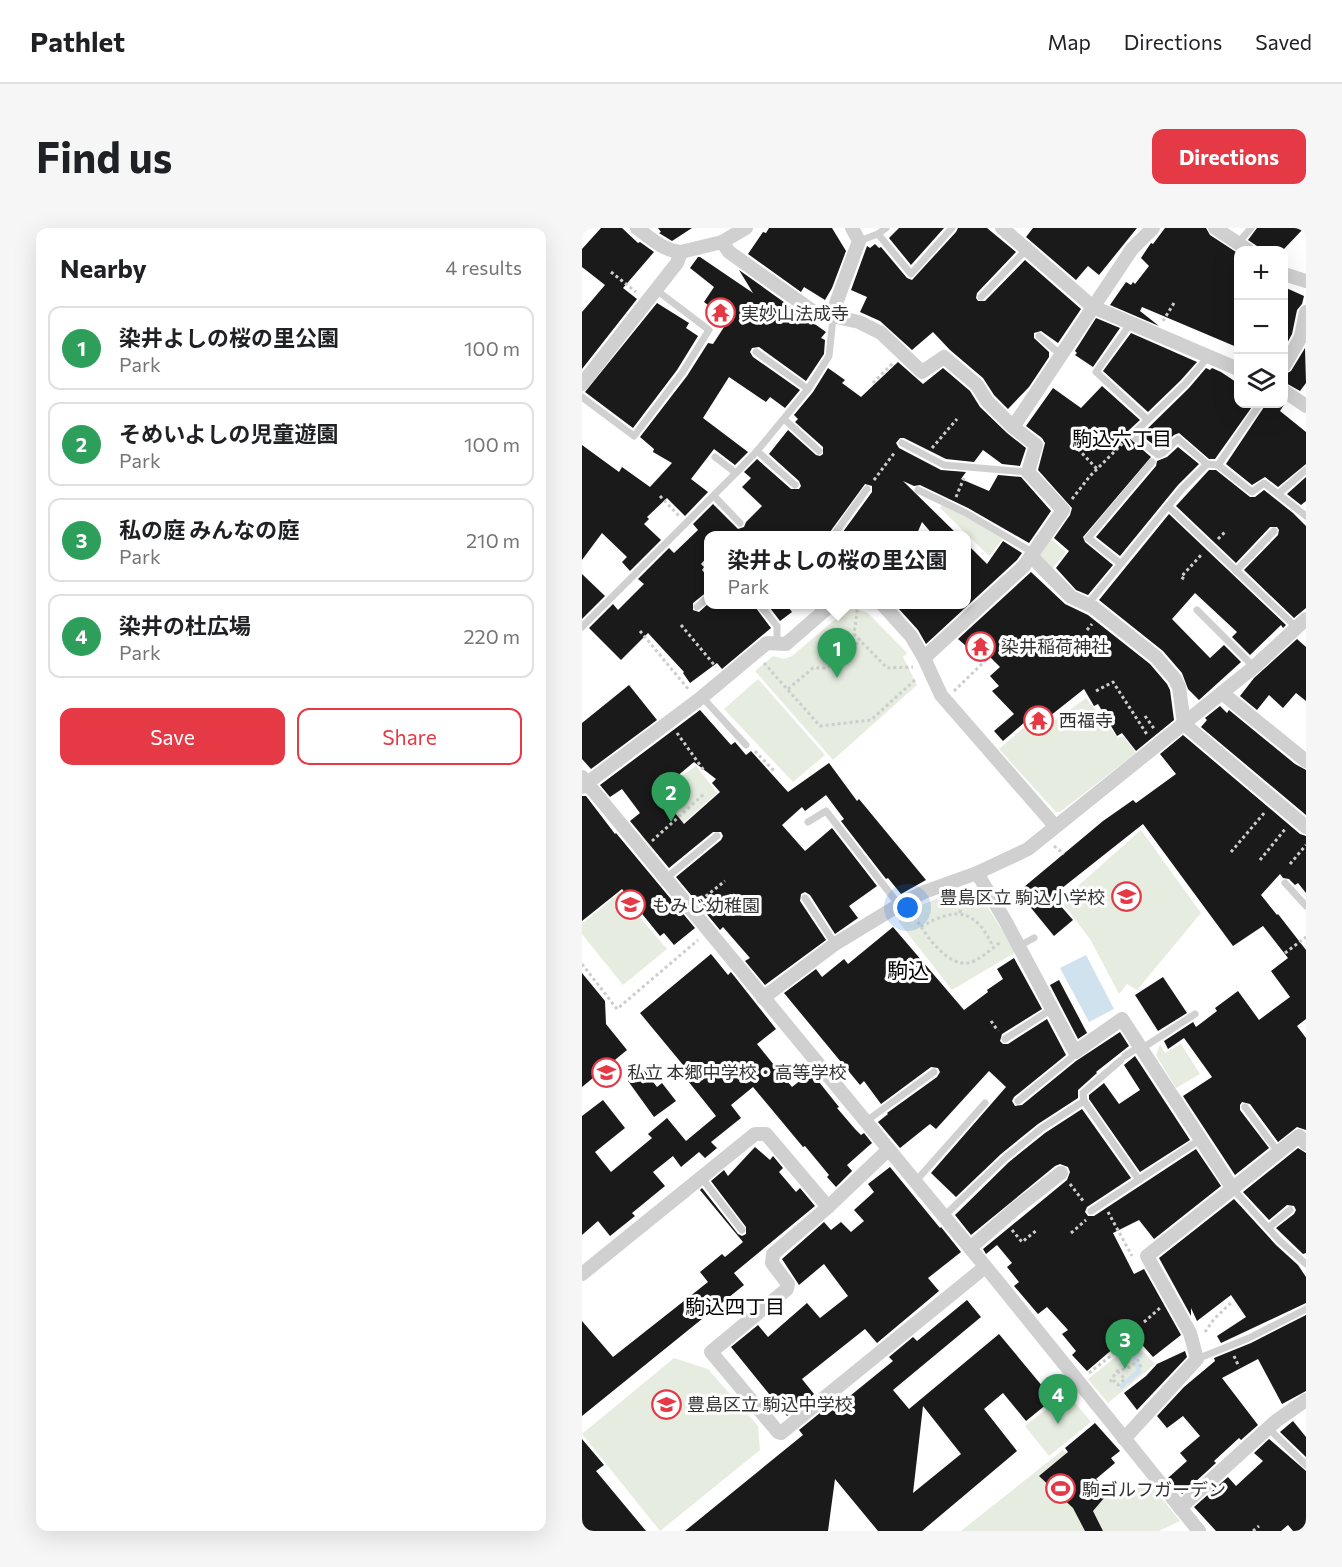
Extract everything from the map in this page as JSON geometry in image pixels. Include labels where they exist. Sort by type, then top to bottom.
[{"type":"street","points":[[637,228],[674,252],[722,242],[746,228]]},
{"type":"street","points":[[832,318],[859,241],[852,228]]},
{"type":"street","points":[[1002,228],[1093,307],[1234,367]]},
{"type":"street","points":[[1013,427],[1132,249],[1153,228]]},
{"type":"street","points":[[1215,228],[1242,246]]},
{"type":"street","points":[[722,242],[729,252],[814,312],[832,318],[859,322],[881,333],[922,372],[944,357],[977,385],[987,401],[1013,427],[1036,445],[1028,472],[1063,510],[1024,566],[919,662]]},
{"type":"street","points":[[582,384],[677,263],[681,252]]},
{"type":"street","points":[[1288,275],[1306,281]]},
{"type":"street","points":[[1288,361],[1304,339],[1306,312]]},
{"type":"street","points":[[1288,394],[1306,406]]},
{"type":"street","points":[[1031,556],[1071,597],[1088,604],[1156,657],[1179,687],[1184,724],[1306,827]]},
{"type":"street","points":[[826,609],[786,645],[767,643],[670,722],[584,782],[986,1267],[1199,1531]]},
{"type":"street","points":[[890,609],[911,636],[919,662],[930,673],[945,700],[1055,826]]},
{"type":"street","points":[[763,998],[835,944],[899,905],[924,892],[977,873],[1028,849],[1055,826],[1147,760],[1184,724],[1303,627]]},
{"type":"street","points":[[1222,693],[1306,761]]},
{"type":"street","points":[[977,873],[1075,1052],[1122,1019],[1233,1189]]},
{"type":"street","points":[[582,1274],[755,1134],[766,1134],[828,1207]]},
{"type":"street","points":[[1124,1439],[1195,1353],[1190,1333],[1147,1256],[1299,1136],[1306,1144]]},
{"type":"street","points":[[888,1150],[828,1207],[773,1254],[772,1263],[788,1284],[787,1289],[707,1351],[781,1433],[986,1267]]},
{"type":"street","points":[[970,1248],[1061,1173]]},
{"type":"street","points":[[1180,1508],[1268,1428],[1306,1400]]},
{"type":"lane","points":[[859,241],[878,234],[886,228]]},
{"type":"lane","points":[[878,234],[911,274],[952,228]]},
{"type":"lane","points":[[1243,246],[1251,228]]},
{"type":"lane","points":[[981,297],[1026,249]]},
{"type":"lane","points":[[582,397],[634,436],[682,373],[709,330],[651,295]]},
{"type":"lane","points":[[582,627],[758,451],[784,419],[808,389],[829,356],[832,318]]},
{"type":"lane","points":[[1131,322],[1096,372],[1147,419]]},
{"type":"lane","points":[[1039,336],[1060,355]]},
{"type":"lane","points":[[756,352],[808,389]]},
{"type":"lane","points":[[1155,459],[1132,435],[1185,384],[1209,356]]},
{"type":"lane","points":[[1218,465],[1257,408]]},
{"type":"lane","points":[[784,419],[819,451]]},
{"type":"lane","points":[[1120,563],[1088,538],[1155,459],[1178,439],[1207,464],[1218,465],[1252,492],[1264,483],[1306,516]]},
{"type":"lane","points":[[902,443],[944,465],[1028,472]]},
{"type":"lane","points":[[758,451],[795,485]]},
{"type":"lane","points":[[715,457],[736,473]]},
{"type":"lane","points":[[1088,604],[1168,506],[1207,464]]},
{"type":"lane","points":[[1278,494],[1306,470]]},
{"type":"lane","points":[[837,531],[867,489]]},
{"type":"lane","points":[[918,490],[1027,549],[1031,556]]},
{"type":"lane","points":[[714,496],[740,523]]},
{"type":"lane","points":[[1168,506],[1236,571],[1303,627]]},
{"type":"lane","points":[[1236,571],[1274,531]]},
{"type":"lane","points":[[697,607],[704,601]]},
{"type":"lane","points":[[765,609],[777,626],[777,644]]},
{"type":"lane","points":[[1197,610],[1254,667]]},
{"type":"lane","points":[[700,699],[746,745]]},
{"type":"lane","points":[[808,822],[826,811],[899,905]]},
{"type":"lane","points":[[665,879],[717,836]]},
{"type":"lane","points":[[1285,883],[1306,906]]},
{"type":"lane","points":[[805,898],[835,944]]},
{"type":"lane","points":[[1014,941],[1034,938]]},
{"type":"lane","points":[[1005,1039],[1052,1009]]},
{"type":"lane","points":[[1139,1180],[1084,1101],[1083,1093],[1123,1058],[1195,1014]]},
{"type":"lane","points":[[1018,1101],[1071,1058],[1075,1052]]},
{"type":"lane","points":[[865,1122],[933,1072]]},
{"type":"lane","points":[[944,1217],[1005,1158],[1042,1128],[1084,1101]]},
{"type":"lane","points":[[915,1182],[985,1103]]},
{"type":"lane","points":[[1245,1107],[1279,1153]]},
{"type":"lane","points":[[1091,1211],[1201,1139]]},
{"type":"lane","points":[[701,1178],[742,1230]]},
{"type":"lane","points":[[1233,1189],[1268,1228],[1306,1264]]},
{"type":"lane","points":[[1268,1228],[1290,1210]]},
{"type":"lane","points":[[1195,1353],[1249,1338],[1306,1309]]},
{"type":"lane","points":[[1268,1428],[1306,1465]]},
{"type":"path","points":[[611,272],[651,295]]},
{"type":"path","points":[[1156,333],[1174,303]]},
{"type":"path","points":[[873,383],[903,353]]},
{"type":"path","points":[[925,456],[957,419]]},
{"type":"path","points":[[1063,510],[1097,469],[1132,435]]},
{"type":"path","points":[[867,489],[902,443]]},
{"type":"path","points":[[1078,449],[1097,469]]},
{"type":"path","points":[[952,507],[964,477]]},
{"type":"path","points":[[660,496],[687,524]]},
{"type":"path","points":[[1184,579],[1181,577],[1210,546]]},
{"type":"path","points":[[857,609],[854,634],[887,668],[919,662]]},
{"type":"path","points":[[681,625],[725,678]]},
{"type":"path","points":[[640,631],[700,699]]},
{"type":"path","points":[[788,689],[813,668],[827,668],[861,640]]},
{"type":"path","points":[[761,659],[820,726],[871,720],[918,678],[930,673]]},
{"type":"path","points":[[945,700],[987,659]]},
{"type":"path","points":[[1096,691],[1113,682],[1141,726]]},
{"type":"path","points":[[670,722],[685,747],[705,772]]},
{"type":"path","points":[[746,745],[751,746],[774,771]]},
{"type":"path","points":[[641,850],[704,794]]},
{"type":"path","points":[[1260,860],[1295,817]]},
{"type":"path","points":[[1231,852],[1257,821]]},
{"type":"path","points":[[1050,843],[1064,854]]},
{"type":"path","points":[[1290,864],[1306,845]]},
{"type":"path","points":[[690,909],[725,881]]},
{"type":"path","points":[[960,913],[962,886]]},
{"type":"path","points":[[921,927],[942,916],[960,913],[975,920],[986,930],[993,947]]},
{"type":"path","points":[[918,922],[941,951],[956,962],[969,963],[993,947],[1014,941]]},
{"type":"path","points":[[582,964],[617,1009],[708,931]]},
{"type":"path","points":[[1285,953],[1306,938]]},
{"type":"path","points":[[1061,1173],[1091,1211],[1085,1221],[1071,1233]]},
{"type":"path","points":[[1110,1214],[1135,1262],[1147,1256]]},
{"type":"path","points":[[1003,1219],[1022,1242],[1037,1230]]},
{"type":"path","points":[[1144,1322],[1171,1300]]},
{"type":"path","points":[[1195,1353],[1214,1319],[1232,1302]]},
{"type":"path","points":[[1078,1382],[1113,1354]]},
{"type":"path","points":[[1117,1371],[1125,1379],[1118,1385],[1111,1381],[1117,1371],[1130,1367],[1138,1360],[1142,1370]]},
{"type":"path","points":[[1253,1531],[1259,1526]]},
{"type":"shaded area","points":[[942,505],[1003,539],[989,556],[971,538],[971,531],[963,531],[940,508]]},
{"type":"shaded area","points":[[1049,537],[1066,552],[1051,570],[1039,558],[1038,552]]},
{"type":"shaded area","points":[[857,609],[868,613],[907,653],[903,657],[917,685],[833,760],[755,671],[773,656],[784,659],[792,656],[845,611]]},
{"type":"shaded area","points":[[758,679],[825,755],[793,782],[724,709]]},
{"type":"shaded area","points":[[1086,698],[1118,738],[1123,736],[1136,753],[1060,812],[1056,812],[999,749],[1039,714],[1047,724]]},
{"type":"shaded area","points":[[696,766],[717,793],[652,850],[641,836],[676,807],[662,791]]},
{"type":"shaded area","points":[[1141,830],[1201,913],[1137,990],[1127,984],[1119,994],[1090,939],[1061,901]]},
{"type":"shaded area","points":[[968,886],[976,889],[1016,952],[952,990],[898,921],[919,906]]},
{"type":"shaded area","points":[[619,893],[667,949],[623,985],[582,934],[582,924]]},
{"type":"shaded area","points":[[1160,1044],[1165,1053],[1181,1044],[1200,1074],[1176,1088],[1156,1055]]},
{"type":"shaded area","points":[[1134,1342],[1155,1364],[1108,1403],[1088,1379]]},
{"type":"shaded area","points":[[674,1358],[708,1369],[758,1426],[760,1450],[660,1531],[582,1434]]},
{"type":"shaded area","points":[[1067,1393],[1091,1422],[1049,1456],[1025,1426]]},
{"type":"shaded area","name":"駒ゴルフガーデン","points":[[1063,1450],[1120,1499],[1146,1479],[1180,1521],[1159,1531],[961,1531]]},
{"type":"water","points":[[1086,955],[1114,1009],[1089,1022],[1060,968]]},
{"type":"building","points":[[601,228],[622,228],[638,243],[640,242],[654,252],[623,288],[637,299],[582,369],[582,312],[605,285],[582,267],[582,249]]},
{"type":"building","points":[[658,228],[692,228],[672,241],[659,233],[661,232]]},
{"type":"building","points":[[769,228],[832,228],[846,251],[825,300],[804,287],[801,292],[748,254],[763,232],[766,233]]},
{"type":"building","points":[[899,228],[944,228],[911,265],[889,238]]},
{"type":"building","points":[[958,228],[987,228],[1016,252],[977,293],[978,301],[985,301],[1025,260],[1081,309],[1058,343],[1041,331],[1034,333],[1034,338],[1049,352],[1049,357],[1029,387],[1008,409],[994,395],[983,378],[933,332],[912,350],[880,321],[860,312],[867,297],[851,290],[867,246],[870,248],[875,244],[881,247],[907,278],[912,280]]},
{"type":"building","points":[[1033,228],[1137,228],[1099,275],[1088,266],[1076,280],[1026,237]]},
{"type":"building","points":[[1165,228],[1206,228],[1210,235],[1234,251],[1234,346],[1142,307],[1140,311],[1159,326],[1110,305],[1126,282],[1131,285],[1133,282],[1135,284],[1149,266],[1141,258],[1151,243],[1153,244]]},
{"type":"building","points":[[1257,228],[1304,228],[1287,246],[1257,246],[1248,240]]},
{"type":"building","points":[[698,257],[753,293],[739,270],[826,332],[821,338],[825,340],[824,354],[806,381],[759,347],[752,348],[750,352],[753,357],[800,390],[785,408],[770,397],[766,402],[729,377],[703,418],[748,452],[735,465],[714,449],[691,479],[708,492],[685,516],[667,498],[647,517],[649,519],[644,524],[661,540],[630,571],[622,562],[627,557],[602,533],[582,560],[582,445],[619,472],[622,467],[650,487],[672,463],[653,452],[654,449],[640,437],[687,376],[708,343],[713,344],[726,324],[713,315],[716,311],[704,302],[714,287],[690,268]]},
{"type":"building","points":[[1288,289],[1304,296],[1297,310],[1288,342]]},
{"type":"building","points":[[657,303],[689,323],[686,328],[698,336],[677,370],[633,428],[585,392]]},
{"type":"building","points":[[1096,318],[1120,328],[1093,367],[1075,355],[1077,353],[1075,351]]},
{"type":"building","points":[[1131,333],[1197,362],[1148,412],[1103,371]]},
{"type":"building","points":[[1305,348],[1306,383],[1300,391],[1288,384],[1288,373]]},
{"type":"building","points":[[898,362],[923,384],[943,368],[970,391],[980,407],[1026,448],[1020,466],[1002,464],[983,450],[974,462],[946,459],[904,438],[900,438],[896,443],[899,448],[941,470],[966,472],[961,479],[989,491],[998,475],[1021,477],[1051,511],[1029,543],[968,508],[920,485],[914,486],[903,481],[954,531],[930,531],[922,522],[918,531],[844,531],[872,492],[872,486],[865,484],[831,531],[704,531],[704,561],[701,564],[704,567],[702,570],[704,572],[704,594],[693,603],[693,610],[699,612],[704,608],[757,609],[771,628],[722,669],[717,663],[690,683],[684,672],[648,633],[621,660],[589,628],[613,604],[618,610],[644,584],[638,579],[669,548],[674,553],[698,530],[693,524],[713,504],[738,529],[744,527],[762,506],[742,487],[751,478],[744,472],[757,459],[791,489],[799,489],[801,486],[799,481],[769,454],[788,430],[816,455],[823,454],[823,447],[795,422],[798,419],[794,415],[813,392],[828,368],[845,380],[842,383],[861,397]]},
{"type":"building","points":[[1206,368],[1210,370],[1212,368],[1234,381],[1234,408],[1251,408],[1215,459],[1209,459],[1179,433],[1159,449],[1141,435]]},
{"type":"building","points":[[1102,386],[1140,420],[1128,431],[1127,436],[1151,457],[1083,537],[1085,542],[1113,565],[1088,595],[1076,590],[1056,568],[1069,551],[1054,538],[1070,515],[1072,508],[1038,470],[1045,443],[1026,426],[1053,388],[1081,408]]},
{"type":"building","points":[[1263,408],[1282,408],[1280,411],[1306,432],[1306,464],[1278,487],[1265,477],[1252,485],[1226,464]]},
{"type":"building","points":[[1178,447],[1199,464],[1178,485],[1120,556],[1096,537],[1156,466],[1157,461],[1167,457]]},
{"type":"building","points":[[1209,470],[1216,470],[1250,497],[1255,497],[1264,490],[1306,526],[1306,608],[1294,618],[1244,570],[1278,535],[1277,527],[1270,527],[1236,563],[1176,506]]},
{"type":"building","points":[[1306,477],[1306,501],[1301,505],[1287,494]]},
{"type":"building","points":[[1169,514],[1286,625],[1283,628],[1281,625],[1250,655],[1232,637],[1237,632],[1195,593],[1172,619],[1210,658],[1224,645],[1241,662],[1199,700],[1188,689],[1182,673],[1163,651],[1099,600]]},
{"type":"building","points":[[1003,541],[1022,553],[971,602],[971,548],[987,564]]},
{"type":"building","points":[[1031,572],[1065,604],[1088,615],[1150,664],[1167,684],[1174,720],[1136,751],[1122,733],[1117,736],[1098,704],[1094,706],[1084,689],[1050,716],[1042,707],[1003,741],[994,731],[1014,714],[992,691],[999,686],[990,676],[1000,667],[973,640],[966,646],[958,639]]},
{"type":"building","points":[[582,574],[605,596],[582,619]]},
{"type":"building","points":[[771,609],[790,609],[792,612],[780,621]]},
{"type":"building","points":[[899,609],[964,609],[926,644],[918,630]]},
{"type":"building","points":[[1297,639],[1306,647],[1306,701],[1296,693],[1283,708],[1269,695],[1257,710],[1240,696],[1254,678]]},
{"type":"building","points":[[629,685],[657,720],[591,769],[582,759],[582,723]]},
{"type":"building","points":[[1220,706],[1227,713],[1229,710],[1295,764],[1306,770],[1306,815],[1201,727],[1207,720],[1205,718]]},
{"type":"building","points":[[700,710],[731,745],[735,742],[746,755],[751,751],[788,792],[829,763],[857,801],[859,799],[926,880],[901,894],[888,878],[886,879],[841,821],[844,819],[826,795],[805,811],[802,807],[782,825],[805,851],[832,828],[877,886],[849,906],[858,918],[835,934],[810,895],[805,892],[801,894],[800,901],[826,940],[765,985],[745,961],[750,958],[723,927],[720,930],[676,877],[721,840],[723,836],[721,832],[713,832],[669,868],[630,821],[640,813],[622,789],[610,797],[600,785]],"holes":[[[694,762],[716,779],[712,783],[720,792],[684,824],[658,792]]]},
{"type":"building","points":[[1183,735],[1300,834],[1306,836],[1306,893],[1298,883],[1295,885],[1280,874],[1261,895],[1306,950],[1306,1019],[1297,1026],[1306,1038],[1306,1130],[1297,1127],[1278,1142],[1250,1104],[1242,1102],[1240,1110],[1269,1148],[1235,1175],[1183,1096],[1212,1077],[1184,1038],[1168,1049],[1164,1041],[1193,1022],[1196,1027],[1217,1011],[1215,1008],[1238,991],[1259,1020],[1290,997],[1271,971],[1288,958],[1263,926],[1233,946],[1143,824],[1052,896],[1073,920],[1054,936],[1018,892],[1103,821],[1133,800],[1136,803],[1176,774],[1160,754]]},
{"type":"building","points":[[582,796],[586,796],[615,834],[695,928],[674,945],[664,933],[660,936],[622,889],[582,921]]},
{"type":"building","points":[[893,927],[964,1010],[1003,979],[997,969],[1014,958],[1042,1009],[1002,1034],[1000,1041],[1008,1044],[1047,1019],[1066,1055],[1014,1097],[1012,1101],[1015,1106],[1022,1105],[1076,1061],[1120,1032],[1129,1046],[1096,1072],[1078,1090],[1078,1098],[1038,1124],[1001,1154],[956,1197],[931,1173],[1006,1087],[989,1071],[936,1129],[930,1124],[900,1148],[878,1122],[937,1077],[940,1072],[938,1068],[931,1067],[881,1104],[864,1081],[860,1085],[784,993],[816,969],[822,977],[844,959],[848,964]]},
{"type":"building","points":[[711,954],[728,975],[731,972],[776,1029],[757,1044],[792,1087],[811,1072],[855,1129],[861,1135],[864,1133],[872,1143],[847,1165],[852,1171],[836,1187],[805,1146],[803,1147],[753,1087],[731,1105],[741,1118],[711,1142],[717,1148],[705,1158],[699,1152],[681,1167],[673,1156],[653,1172],[665,1186],[632,1213],[635,1216],[610,1236],[598,1221],[582,1235],[582,1116],[603,1100],[625,1128],[595,1152],[611,1172],[652,1138],[648,1134],[667,1118],[686,1141],[716,1116],[688,1081],[693,1077],[640,1013]]},
{"type":"building","points":[[582,973],[605,1001],[606,1024],[627,1050],[582,1087]]},
{"type":"building","points":[[1163,977],[1187,1013],[1158,1031],[1135,995]]},
{"type":"building","points":[[1059,980],[1087,1033],[1078,1039],[1050,985]]},
{"type":"building","points":[[1135,1056],[1190,1140],[1140,1172],[1089,1099],[1089,1095],[1104,1083],[1119,1104],[1140,1090],[1124,1065]]},
{"type":"building","points":[[644,1070],[657,1087],[662,1083],[676,1101],[654,1117],[628,1081]]},
{"type":"building","points":[[1082,1109],[1131,1178],[1087,1207],[1085,1212],[1088,1216],[1094,1216],[1196,1149],[1221,1186],[1154,1239],[1139,1220],[1113,1233],[1134,1274],[1144,1269],[1181,1335],[1153,1357],[1136,1338],[1120,1353],[1115,1347],[1087,1371],[1072,1355],[1076,1351],[1062,1334],[1068,1330],[1047,1307],[1038,1314],[1014,1286],[1019,1282],[1007,1267],[1012,1263],[997,1245],[986,1254],[983,1249],[1067,1180],[1070,1172],[1068,1167],[1060,1164],[1055,1166],[971,1235],[955,1215],[1009,1162],[1045,1133]]},
{"type":"building","points":[[755,1147],[770,1160],[773,1156],[783,1168],[779,1172],[796,1192],[800,1188],[815,1206],[734,1273],[744,1285],[582,1416],[582,1321],[613,1357],[708,1282],[700,1272],[722,1254],[725,1257],[743,1242],[700,1190],[702,1188],[738,1234],[742,1236],[746,1234],[746,1227],[711,1181],[724,1170],[728,1176]]},
{"type":"building","points":[[1298,1148],[1306,1153],[1306,1253],[1303,1254],[1276,1228],[1294,1214],[1296,1210],[1294,1206],[1287,1205],[1269,1220],[1243,1192]]},
{"type":"building","points":[[890,1167],[961,1252],[928,1278],[939,1291],[877,1343],[865,1329],[802,1379],[814,1394],[787,1416],[731,1347],[758,1325],[768,1337],[807,1303],[820,1318],[848,1296],[824,1264],[799,1285],[782,1259],[824,1222],[831,1230],[841,1222],[851,1232],[864,1221],[854,1210],[874,1192],[868,1184]]},
{"type":"building","points":[[1234,1199],[1276,1245],[1298,1265],[1306,1277],[1306,1303],[1221,1343],[1217,1336],[1246,1317],[1231,1295],[1197,1321],[1191,1308],[1191,1316],[1159,1258]]},
{"type":"building","points":[[967,1300],[981,1317],[893,1390],[909,1409],[999,1334],[1053,1399],[1026,1421],[1003,1393],[984,1409],[1017,1451],[922,1531],[878,1531],[835,1479],[828,1531],[685,1531],[803,1435],[799,1430],[826,1408],[829,1413],[893,1361],[889,1357],[913,1337],[917,1341]],"holes":[[[923,1406],[961,1454],[913,1493]]]},
{"type":"building","points":[[1306,1315],[1306,1391],[1282,1404],[1258,1359],[1222,1378],[1258,1425],[1241,1440],[1239,1438],[1182,1494],[1168,1478],[1187,1461],[1180,1453],[1200,1436],[1183,1416],[1167,1428],[1157,1416],[1184,1387],[1215,1361],[1214,1358],[1251,1343]]},
{"type":"building","points":[[1185,1351],[1187,1357],[1137,1410],[1124,1393],[1157,1364]]},
{"type":"building","points":[[1293,1421],[1306,1437],[1306,1457],[1280,1432]]},
{"type":"building","points":[[1095,1423],[1120,1451],[1111,1458],[1115,1463],[1096,1479],[1110,1491],[1093,1511],[1103,1531],[1085,1531],[1073,1508],[1039,1476],[1068,1452],[1065,1448]]},
{"type":"building","points":[[582,1439],[604,1465],[596,1471],[646,1531],[582,1531]]},
{"type":"building","points":[[1269,1439],[1306,1471],[1306,1531],[1293,1531],[1288,1525],[1281,1531],[1216,1531],[1194,1507],[1228,1477],[1236,1486],[1263,1461],[1254,1453]]},
{"type":"waterway","points":[[1122,1386],[1139,1371],[1134,1355],[1140,1355]]},
{"type":"place","name":"実妙山法成寺","points":[[720,313]]},
{"type":"place","name":"染井稲荷神社","points":[[980,646]]},
{"type":"place","name":"染井よしの桜の里公園","points":[[837,678]]},
{"type":"place","name":"西福寺","points":[[1038,720]]},
{"type":"place","name":"そめいよしの児童遊園","points":[[671,822]]},
{"type":"place","name":"豊島区立 駒込小学校","points":[[1126,897]]},
{"type":"place","name":"もみじ幼稚園","points":[[631,905]]},
{"type":"place","name":"私立 本郷中学校・高等学校","points":[[606,1072]]},
{"type":"place","name":"私の庭 みんなの庭","points":[[1125,1369]]},
{"type":"place","name":"豊島区立 駒込中学校","points":[[666,1404]]},
{"type":"place","name":"染井の杜広場","points":[[1058,1424]]},
{"type":"place","name":"駒ゴルフガーデン","points":[[1061,1489]]},
{"type":"district","name":"駒込六丁目","points":[[1122,438]]},
{"type":"district","name":"駒込","points":[[908,969]]},
{"type":"district","name":"駒込四丁目","points":[[735,1306]]}]
